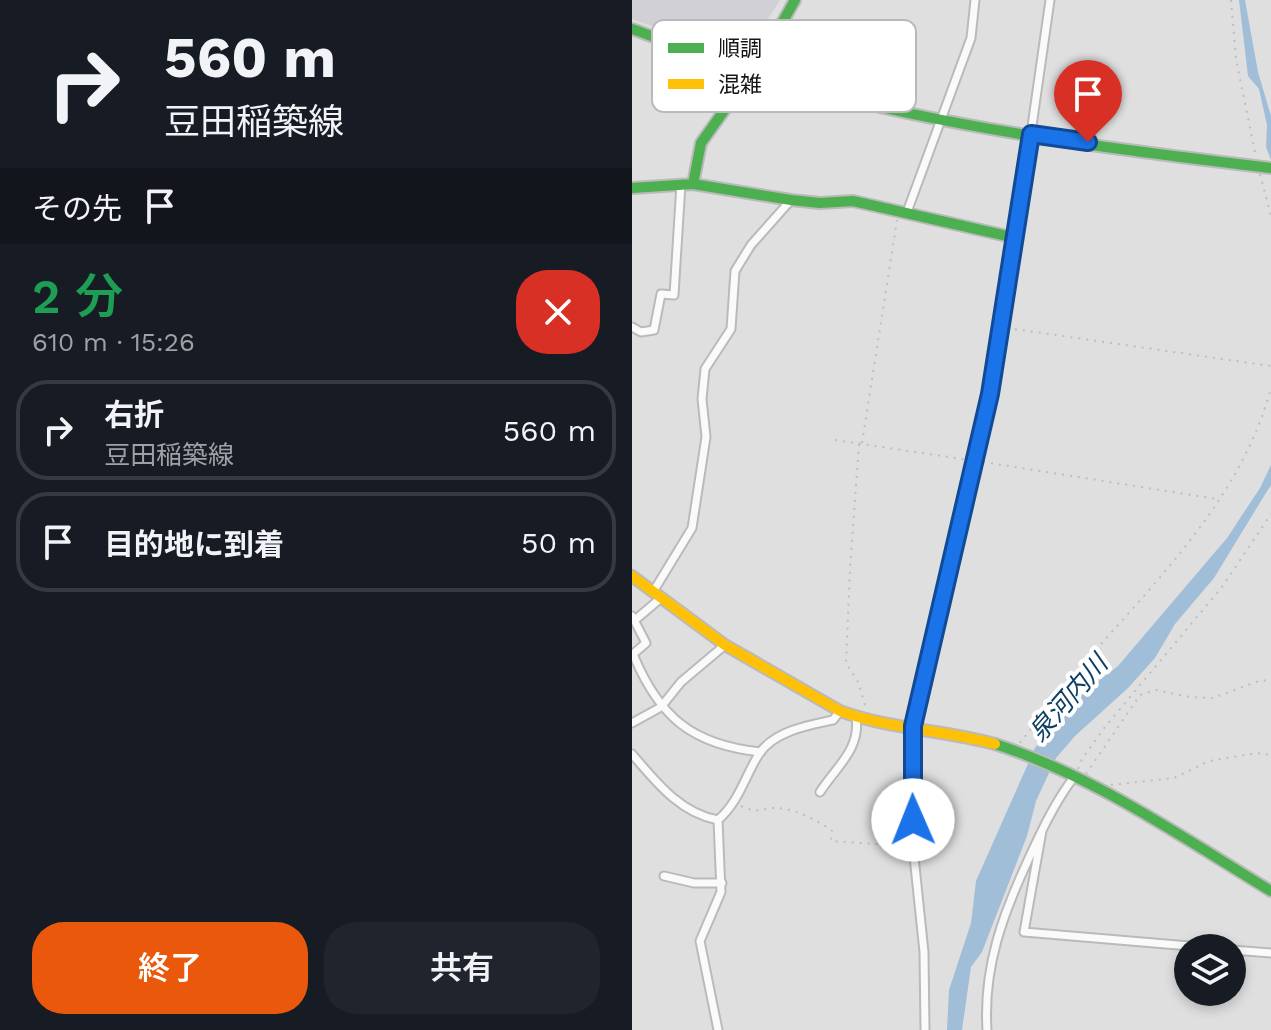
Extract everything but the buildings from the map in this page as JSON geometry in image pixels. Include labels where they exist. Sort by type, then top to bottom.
[{"type":"street","points":[[783,20],[795,0]]},
{"type":"street","points":[[903,211],[971,38],[975,0]]},
{"type":"street","points":[[925,1030],[924,952],[913,847],[913,726],[990,394],[1050,0]]},
{"type":"street","points":[[632,29],[652,36]]},
{"type":"street","points":[[693,184],[701,143],[723,112]]},
{"type":"street","points":[[904,112],[939,120],[1263,167]]},
{"type":"street","points":[[632,327],[641,332],[654,330],[661,294],[674,295],[681,184]]},
{"type":"street","points":[[632,188],[693,184],[791,200],[820,203],[853,201],[1016,238]]},
{"type":"street","points":[[761,752],[714,743],[697,735],[661,707],[646,686],[633,654],[646,643],[634,618],[657,595],[692,528],[706,437],[702,399],[705,369],[731,329],[735,271],[751,245],[791,200]]},
{"type":"street","points":[[632,576],[725,645],[840,711],[856,717],[968,737],[1016,752],[1094,787],[1271,891]]},
{"type":"street","points":[[632,723],[661,707],[681,682],[725,645]]},
{"type":"street","points":[[718,1030],[700,941],[721,892],[718,820],[733,802],[761,752],[792,730],[833,720],[840,711]]},
{"type":"street","points":[[820,792],[853,746],[858,731],[856,717]]},
{"type":"street","points":[[632,754],[659,787],[675,800],[708,818],[718,820]]},
{"type":"street","points":[[987,1030],[987,988],[992,951],[1007,904],[1058,798],[1078,779]]},
{"type":"street","points":[[1042,831],[1024,932],[1174,945]]},
{"type":"street","points":[[664,876],[694,883],[722,883]]},
{"type":"street","points":[[1246,951],[1271,953]]},
{"type":"path","points":[[1231,0],[1236,59],[1263,167],[1271,216]]},
{"type":"path","points":[[867,719],[858,682],[846,663],[850,569],[860,443],[903,211]]},
{"type":"path","points":[[1001,328],[1271,366]]},
{"type":"path","points":[[1016,752],[1058,694],[1168,569],[1219,499],[1252,442],[1271,388]]},
{"type":"path","points":[[835,440],[1219,499]]},
{"type":"path","points":[[1078,779],[1082,759],[1105,727],[1222,587],[1271,514]]},
{"type":"path","points":[[1078,779],[1140,695],[1156,690],[1213,698],[1259,681],[1271,680]]},
{"type":"path","points":[[1094,787],[1174,778],[1209,761],[1257,753],[1271,755]]},
{"type":"path","points":[[733,802],[751,810],[768,811],[774,807],[800,814],[832,831],[831,841],[913,847]]},
{"type":"shaded area","points":[[632,0],[780,0],[767,20],[652,20],[652,26],[632,19]]},
{"type":"water","points":[[1239,0],[1245,0],[1258,72],[1271,116],[1271,160],[1266,147],[1267,125],[1259,89],[1248,76]]},
{"type":"water","points":[[1271,465],[1271,485],[1214,578],[1175,624],[1155,658],[1056,758],[1036,801],[1027,836],[982,952],[971,967],[962,1030],[947,1030],[949,990],[971,923],[976,881],[1035,748],[1073,698],[1118,666],[1227,538],[1260,488]]},
{"type":"traffic: fast","points":[[784,20],[795,0]]},
{"type":"traffic: fast","points":[[632,29],[652,36]]},
{"type":"traffic: fast","points":[[693,184],[701,143],[723,112]]},
{"type":"traffic: fast","points":[[905,112],[1045,138],[1271,168]]},
{"type":"traffic: fast","points":[[632,188],[693,184],[791,200],[820,203],[853,201],[1016,238]]},
{"type":"traffic: fast","points":[[995,744],[1032,757],[1102,790],[1271,891]]},
{"type":"traffic: slow","points":[[632,576],[725,645],[840,711],[878,722],[995,744]]},
{"type":"route","points":[[913,820],[913,726],[990,394],[1031,134],[1088,142]]},
{"type":"water label","name":"泉河内川","points":[[1068,698]]}]
